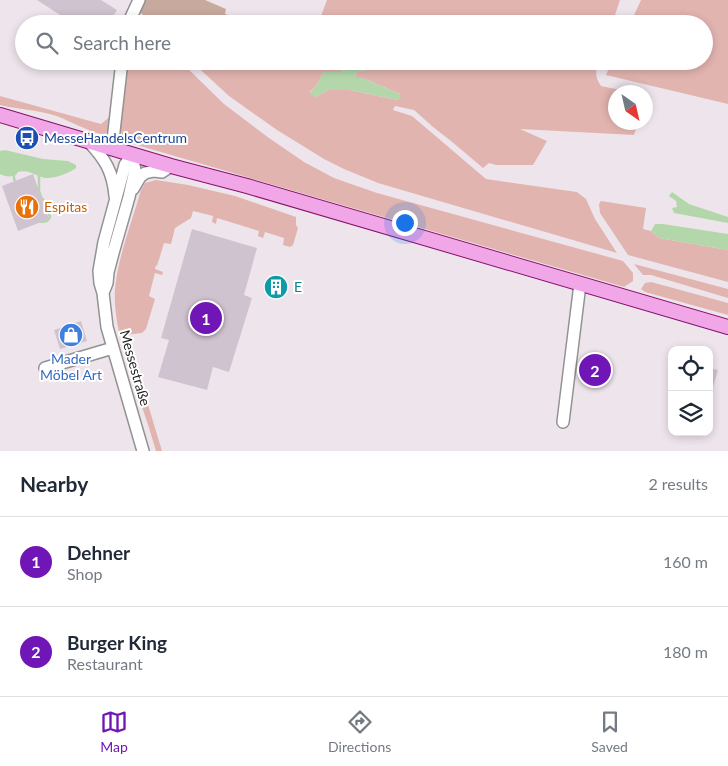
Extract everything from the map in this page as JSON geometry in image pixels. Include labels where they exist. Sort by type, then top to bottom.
[{"type":"main road","points":[[0,114],[112,149],[247,186],[728,326]]},
{"type":"street","points":[[132,15],[139,0]]},
{"type":"street","points":[[112,149],[121,70]]},
{"type":"street","name":"Messestraße","points":[[89,142],[110,171],[115,200]]},
{"type":"street","name":"Messestraße","points":[[132,154],[125,165],[115,200],[99,271],[107,327],[143,451]]},
{"type":"street","name":"Messestraße","points":[[103,293],[135,170],[132,154]]},
{"type":"street","name":"Messestraße","points":[[129,197],[140,177],[154,171],[162,172],[171,166]]},
{"type":"street","points":[[562,422],[580,284]]},
{"type":"street","points":[[45,368],[113,348]]},
{"type":"shaded area","points":[[144,0],[205,0],[226,9],[225,14],[228,15],[143,15],[139,11]]},
{"type":"shaded area","points":[[327,0],[620,0],[615,15],[321,15]]},
{"type":"shaded area","points":[[641,0],[728,0],[728,104],[606,75],[608,70],[713,70],[713,15],[634,15]]},
{"type":"shaded area","points":[[125,70],[189,70],[224,104],[269,138],[304,162],[334,178],[377,193],[623,261],[633,273],[633,281],[624,287],[130,143],[122,136],[120,125]]},
{"type":"shaded area","points":[[201,70],[343,70],[342,72],[324,72],[310,92],[315,97],[328,90],[350,90],[397,100],[400,94],[365,79],[355,77],[357,71],[597,70],[596,74],[601,86],[608,87],[608,130],[636,130],[634,135],[520,129],[547,141],[533,165],[496,165],[489,163],[483,168],[414,110],[395,106],[393,110],[412,116],[486,179],[577,192],[586,199],[595,219],[617,253],[378,183],[324,159],[277,130],[229,96]]},
{"type":"shaded area","points":[[343,70],[370,70],[357,71],[355,76],[400,94],[401,98],[397,100],[350,90],[328,90],[315,97],[310,93],[324,72],[342,72]]},
{"type":"shaded area","points":[[0,96],[101,124],[112,115],[110,127],[108,132],[100,134],[57,116],[0,105]]},
{"type":"shaded area","points":[[5,150],[43,159],[68,161],[76,165],[76,168],[70,172],[48,178],[25,171],[18,172],[12,176],[4,176],[0,174],[0,151]]},
{"type":"shaded area","points":[[156,180],[235,196],[296,217],[298,228],[293,245],[290,247],[283,245],[284,238],[265,232],[263,238],[258,236],[259,231],[217,218],[216,224],[212,222],[213,216],[193,211],[191,218],[175,228],[171,244],[164,243],[155,269],[163,272],[162,275],[155,273],[149,296],[155,299],[146,329],[142,333],[124,335],[119,332],[115,305],[115,289],[119,264],[141,190],[145,183]]},
{"type":"shaded area","points":[[672,192],[689,204],[728,217],[728,223],[674,213],[672,208],[677,207],[676,201],[669,196]]},
{"type":"shaded area","points":[[601,201],[646,208],[643,229],[651,231],[659,238],[728,250],[728,282],[628,255],[600,213],[599,204]]},
{"type":"shaded area","points":[[655,224],[728,234],[728,250],[659,238],[651,231]]},
{"type":"shaded area","points":[[634,264],[728,289],[728,298],[651,275],[643,275]]},
{"type":"shaded area","points":[[651,282],[728,303],[728,315],[645,292],[641,289],[645,283]]},
{"type":"shaded area","points":[[126,356],[134,358],[162,451],[156,451]]},
{"type":"building","points":[[37,0],[101,0],[117,10],[114,15],[60,15]]},
{"type":"building","name":"Espitas","points":[[33,174],[49,219],[18,231],[2,186]]},
{"type":"building","points":[[192,229],[257,248],[244,295],[252,298],[229,372],[213,367],[207,390],[158,377],[169,340],[161,338]]},
{"type":"building","name":"Mader Möbel Art","points":[[81,321],[87,341],[60,349],[54,330]]},
{"type":"building","points":[[588,354],[606,356],[602,387],[584,384]]},
{"type":"building","points":[[713,369],[718,370],[713,387]]},
{"type":"waterway","points":[[14,176],[17,184]]},
{"type":"waterway","points":[[39,176],[39,191],[50,217],[47,221],[39,221]]},
{"type":"place","name":"MesseHandelsCentrum","points":[[27,138]]},
{"type":"place","name":"Espitas","points":[[27,207]]},
{"type":"place","name":"E","points":[[276,287]]},
{"type":"place","name":"Dehner","points":[[206,318]]},
{"type":"place","name":"Mader Möbel Art","points":[[71,335]]},
{"type":"place","name":"Burger King","points":[[595,370]]}]
